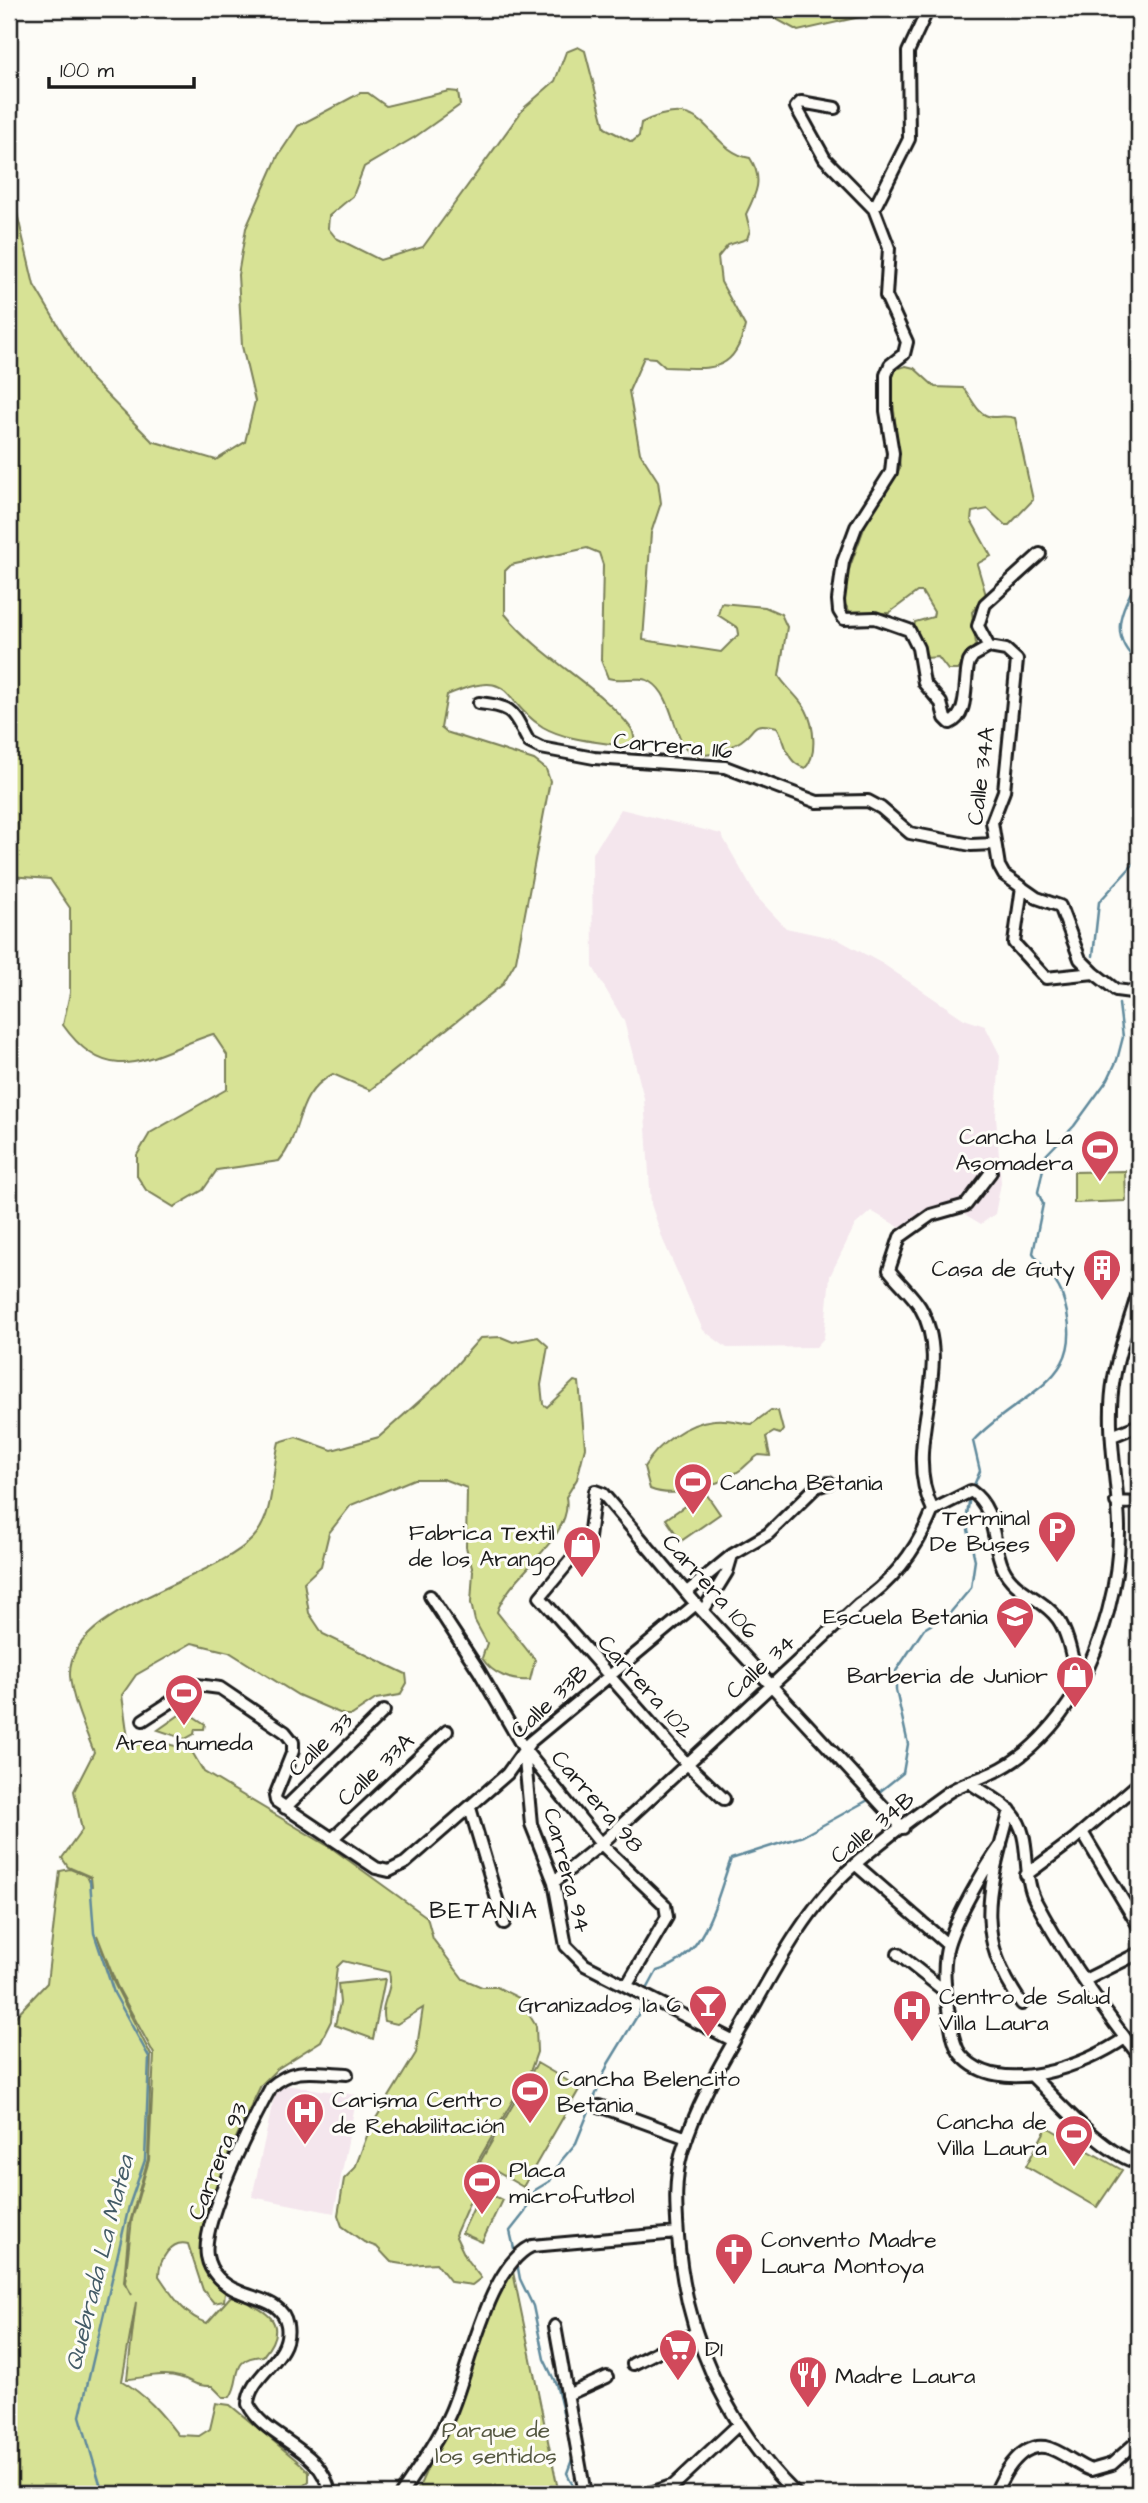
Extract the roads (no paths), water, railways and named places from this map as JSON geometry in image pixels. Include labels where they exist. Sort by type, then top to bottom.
[{"type":"street","points":[[874,209],[876,199],[897,167],[909,139],[908,52],[928,9]]},
{"type":"street","points":[[835,108],[801,102],[796,107],[825,159],[874,209],[889,248],[886,296],[906,336],[908,346],[904,354],[890,365],[887,375],[886,411],[893,453],[891,472],[851,539],[843,562],[839,611],[844,619],[875,618],[909,630],[918,648],[924,683],[942,703],[945,718],[950,723],[957,719],[962,708],[969,662],[973,656],[989,647],[978,626],[980,613],[985,604],[1040,554]]},
{"type":"street","name":"Calle 34A","points":[[989,647],[1006,650],[1017,660],[1004,791],[992,822],[994,844],[1004,875],[1037,898],[1060,906],[1080,959],[1094,973]]},
{"type":"street","name":"Carrera 116","points":[[479,703],[505,706],[517,716],[529,742],[541,748],[594,758],[724,767],[817,802],[867,801],[881,808],[910,832],[971,845],[994,844]]},
{"type":"street","points":[[1022,887],[1014,943],[1046,978],[1094,973],[1116,990],[1139,993]]},
{"type":"street","points":[[991,1172],[966,1205],[931,1215],[900,1237],[889,1270],[920,1307],[931,1338],[934,1373],[925,1409],[921,1480],[933,1510],[971,1491],[983,1499],[989,1510],[1003,1568],[1011,1581],[1043,1604],[1059,1620],[1079,1686]]},
{"type":"street","name":"Calle 34B","points":[[794,2493],[763,2460],[738,2425],[713,2381],[695,2333],[681,2278],[677,2233],[677,2174],[687,2138],[734,2041],[768,1982],[828,1891],[855,1864],[949,1791],[1012,1762],[1036,1743],[1079,1686],[1097,1646],[1110,1601],[1117,1557],[1112,1436],[1114,1379],[1139,1289]]},
{"type":"street","points":[[1112,1436],[1139,1425]]},
{"type":"street","points":[[687,1592],[732,1555],[768,1534],[816,1487],[829,1483]]},
{"type":"street","name":"Carrera 106","points":[[540,1597],[589,1538],[593,1494],[598,1491],[699,1608],[903,1828]]},
{"type":"street","points":[[1116,1502],[1139,1503]]},
{"type":"street","name":"Calle 34","points":[[554,1882],[601,1844],[685,1762],[858,1605],[882,1589],[922,1537],[933,1510]]},
{"type":"street","name":"Calle 33B","points":[[332,1839],[376,1868],[389,1871],[405,1863],[507,1774],[524,1749],[608,1675],[699,1608],[727,1572],[732,1555]]},
{"type":"street","name":"Carrera 94","points":[[430,1596],[524,1749],[531,1824],[554,1882],[566,1946],[585,1965],[647,1994],[734,2041]]},
{"type":"street","name":"Carrera 102","points":[[540,1597],[685,1762],[724,1799]]},
{"type":"street","points":[[143,1720],[197,1685],[220,1688],[285,1732],[293,1742],[293,1751],[275,1796],[285,1808],[332,1839]]},
{"type":"street","name":"Calle 33","points":[[285,1808],[384,1711]]},
{"type":"street","name":"Calle 33A","points":[[332,1839],[447,1731]]},
{"type":"street","name":"Carrera 98","points":[[524,1749],[601,1844],[665,1905],[667,1917],[631,1987]]},
{"type":"street","points":[[969,1782],[1010,1810],[1022,1828],[1026,1875],[1037,1904],[1084,1980],[1139,2056]]},
{"type":"street","points":[[1026,1875],[1139,1783]]},
{"type":"street","points":[[470,1808],[505,1923]]},
{"type":"street","points":[[1010,1810],[1001,1845],[989,1918],[990,1943],[997,1963],[1022,2004]]},
{"type":"street","points":[[1082,1832],[1139,1927]]},
{"type":"street","points":[[1001,1845],[989,1861],[948,1945],[944,1972],[946,1992],[953,2036],[961,2055],[981,2068],[1004,2076],[1031,2074],[1071,2068],[1090,2060],[1125,2038]]},
{"type":"street","points":[[855,1864],[948,1945]]},
{"type":"street","points":[[1084,1980],[1139,1953]]},
{"type":"street","points":[[898,1954],[946,1992]]},
{"type":"street","name":"Carrera 93","points":[[330,2494],[317,2464],[261,2419],[248,2404],[251,2392],[285,2345],[288,2328],[285,2315],[278,2307],[223,2283],[214,2272],[207,2256],[215,2212],[271,2087],[284,2076],[297,2071],[347,2074]]},
{"type":"street","points":[[1031,2074],[1095,2136],[1137,2162]]},
{"type":"street","points":[[599,2106],[687,2138]]},
{"type":"street","points":[[401,2494],[450,2414],[480,2323],[512,2263],[521,2252],[532,2246],[677,2233]]},
{"type":"street","points":[[555,2326],[585,2494]]},
{"type":"street","points":[[634,2364],[695,2333]]},
{"type":"street","points":[[567,2395],[607,2377]]},
{"type":"street","points":[[647,2494],[674,2485],[738,2425]]},
{"type":"street","points":[[995,2494],[1018,2456],[1033,2448],[1045,2447],[1091,2470],[1112,2465],[1139,2440]]},
{"type":"waterway","points":[[1139,577],[1127,600],[1120,622],[1123,642],[1139,663]]},
{"type":"waterway","points":[[1139,789],[1132,822],[1139,856]]},
{"type":"waterway","points":[[1093,956],[1099,902],[1139,858]]},
{"type":"waterway","points":[[972,1490],[980,1471],[973,1441],[992,1423],[1048,1381],[1061,1365],[1068,1346],[1069,1322],[1061,1292],[1033,1253],[1043,1204],[1038,1192],[1046,1155],[1074,1126],[1108,1079],[1117,1060],[1123,1037],[1119,1004]]},
{"type":"waterway","points":[[878,1793],[903,1773],[908,1744],[896,1690],[896,1671],[924,1629],[950,1613],[971,1588],[975,1560],[966,1521],[970,1496]]},
{"type":"waterway","points":[[645,1993],[657,1971],[674,1964],[698,1941],[713,1910],[731,1859],[803,1836],[870,1799]]},
{"type":"waterway","name":"Quebrada La Matea","points":[[90,1880],[94,1933],[114,1993],[149,2057],[145,2160],[129,2206],[80,2416],[103,2494]]},
{"type":"waterway","points":[[515,2253],[510,2231],[525,2212],[535,2190],[550,2181],[560,2162],[576,2143],[608,2064],[639,2013],[643,2000]]},
{"type":"waterway","points":[[517,2263],[520,2279],[533,2306],[544,2359],[556,2384],[571,2444]]},
{"type":"waterway","points":[[573,2457],[567,2473],[577,2494]]},
{"type":"place","name":"Cancha La Asomadera","points":[[1100,1183]]},
{"type":"place","name":"Casa de Guty","points":[[1102,1302]]},
{"type":"place","name":"Cancha Betania","points":[[693,1516]]},
{"type":"place","name":"Terminal De Buses","points":[[1057,1564]]},
{"type":"place","name":"Fabrica Textil de los Arango","points":[[582,1579]]},
{"type":"place","name":"Escuela Betania","points":[[1015,1650]]},
{"type":"place","name":"Barberia de Junior","points":[[1075,1709]]},
{"type":"place","name":"Area humeda","points":[[184,1727]]},
{"type":"place","name":"Granizados la 6","points":[[708,2038]]},
{"type":"place","name":"Centro de Salud Villa Laura","points":[[912,2043]]},
{"type":"place","name":"Cancha Belencito Betania","points":[[530,2125]]},
{"type":"place","name":"Carisma Centro de Rehabilitación","points":[[305,2146]]},
{"type":"place","name":"Cancha de Villa Laura","points":[[1074,2168]]},
{"type":"place","name":"Placa microfutbol","points":[[482,2216]]},
{"type":"place","name":"Convento Madre Laura Montoya","points":[[734,2286]]},
{"type":"place","name":"D1","points":[[678,2382]]},
{"type":"place","name":"Madre Laura","points":[[808,2409]]},
{"type":"district","name":"BETANIA","points":[[484,1910]]},
{"type":"park label","name":"Parque de los sentidos","points":[[496,2442]]}]
